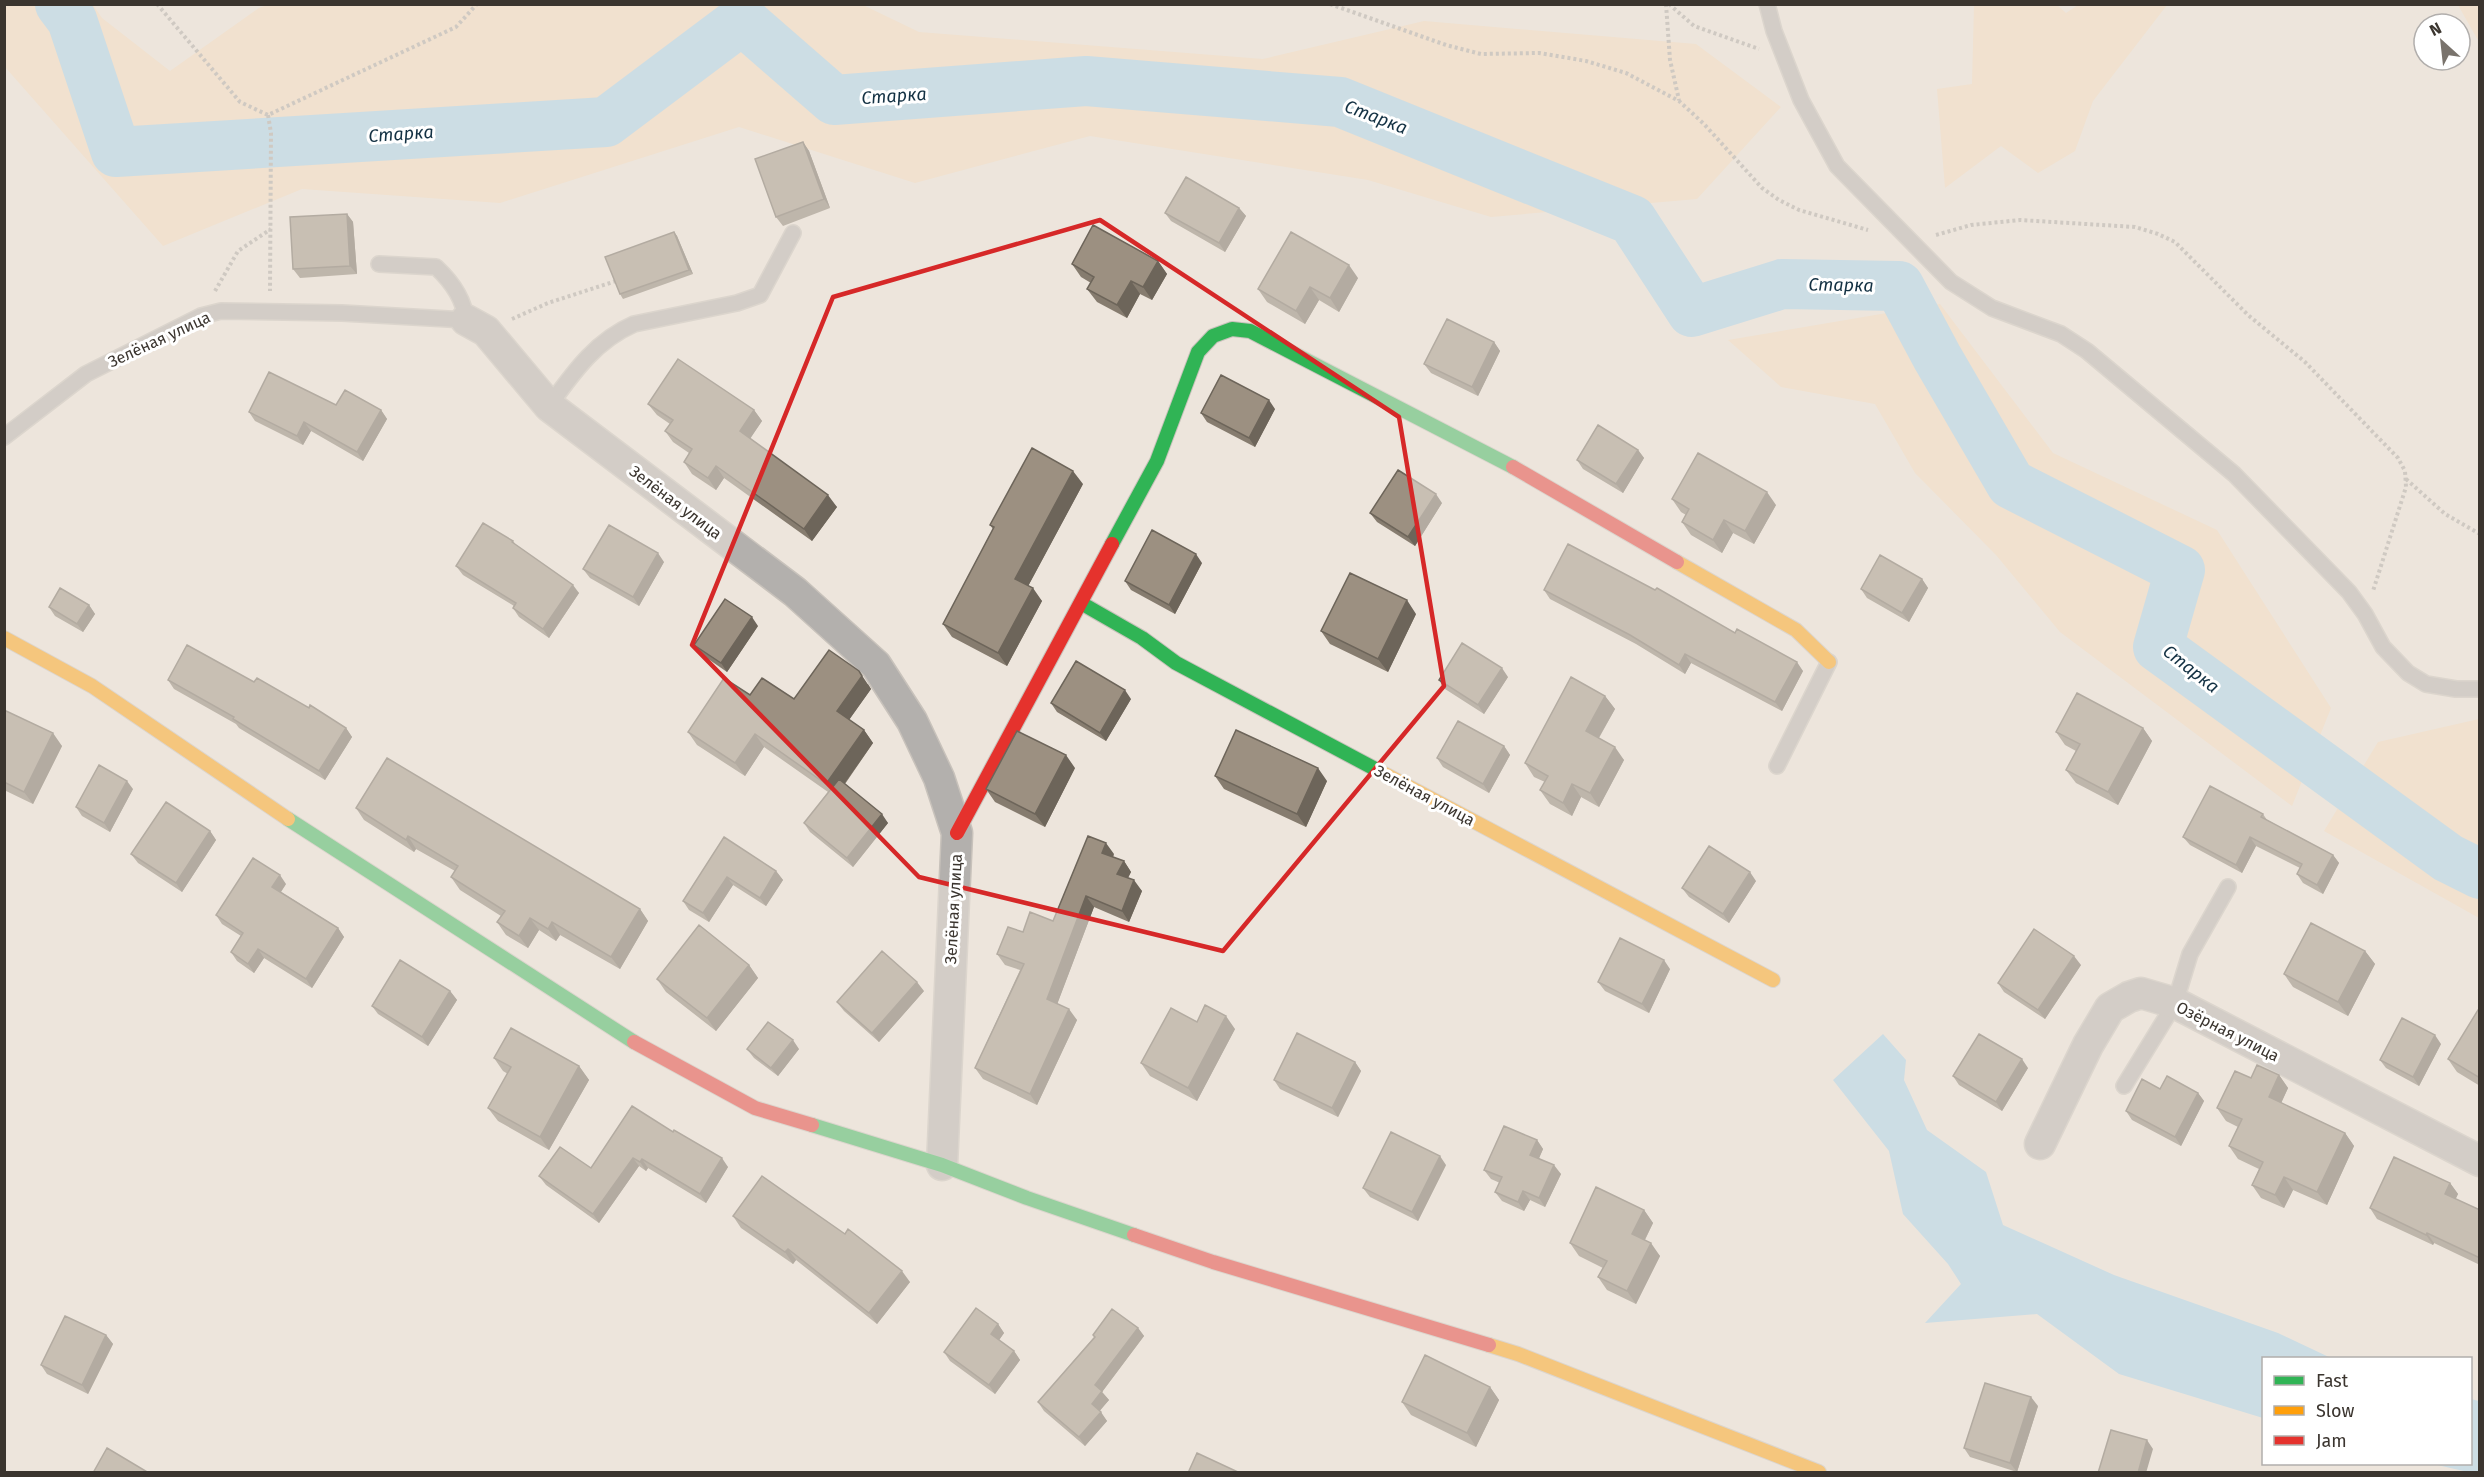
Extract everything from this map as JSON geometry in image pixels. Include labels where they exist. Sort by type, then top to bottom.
[{"type":"street","name":"Зелёная улица","points":[[476,325],[549,406],[795,592],[876,665],[912,721],[939,778],[957,833],[942,1165]]},
{"type":"street","points":[[957,833],[1157,461],[1198,352],[1213,336],[1232,329],[1250,331],[1505,463],[1796,630],[1829,662]]},
{"type":"street","name":"Зелёная улица","points":[[1081,603],[1142,638],[1176,663],[1773,980]]},
{"type":"street","points":[[4,638],[92,686],[304,830],[640,1046],[755,1107],[942,1165],[1027,1198],[1213,1262],[1518,1354],[1820,1473]]},
{"type":"street","name":"Озёрная улица","points":[[2040,1144],[2088,1045],[2110,1008],[2141,993],[2175,1004],[2480,1161]]},
{"type":"lane","points":[[1767,4],[1774,31],[1801,100],[1837,166],[1951,282],[1992,308],[2061,334],[2086,351],[2234,474],[2349,592],[2384,647],[2408,673],[2426,684],[2480,689]]},
{"type":"lane","points":[[549,406],[579,363],[620,330],[634,324],[737,303],[760,295],[793,233]]},
{"type":"lane","points":[[379,264],[436,267],[451,281],[476,325]]},
{"type":"lane","name":"Зелёная улица","points":[[4,437],[86,374],[201,316],[221,311],[342,313],[476,325]]},
{"type":"lane","points":[[1778,766],[1829,662]]},
{"type":"lane","points":[[2124,1086],[2175,1004],[2190,954],[2228,887]]},
{"type":"path","points":[[157,4],[240,102],[268,115],[456,27],[477,4]]},
{"type":"path","points":[[1330,4],[1446,45],[1481,54],[1539,53],[1586,61],[1626,73],[1679,101],[1704,124],[1762,188],[1779,200],[1799,210],[1912,243],[1971,225],[2020,220],[2135,227],[2175,242],[2248,315],[2321,378],[2387,444],[2405,471],[2406,487],[2365,614]]},
{"type":"path","points":[[1668,4],[1670,60],[1679,101]]},
{"type":"path","points":[[1668,4],[1694,26],[1758,48],[1765,57]]},
{"type":"path","points":[[268,115],[271,133],[270,312]]},
{"type":"path","points":[[201,316],[238,251],[271,228]]},
{"type":"path","points":[[476,325],[616,281]]},
{"type":"path","points":[[2405,478],[2445,514],[2480,534]]},
{"type":"highlighted area","points":[[1100,220],[1399,417],[1444,686],[1223,951],[919,877],[692,645],[833,297]]},
{"type":"shaded area","points":[[270,4],[863,5],[919,32],[1263,59],[1424,21],[1696,44],[1781,107],[1697,199],[1491,217],[1368,180],[1090,136],[915,183],[739,127],[500,203],[302,189],[163,246],[5,67],[4,5],[93,5],[102,18],[170,71],[259,8]]},
{"type":"shaded area","points":[[1974,5],[2057,5],[2066,13],[2078,5],[2167,5],[2093,101],[2075,151],[2038,173],[2001,146],[1945,188],[1937,89],[1972,84]]},
{"type":"shaded area","points":[[2458,5],[2479,5],[2479,42],[2472,30],[2472,12],[2462,12]]},
{"type":"shaded area","points":[[1940,304],[2053,453],[2217,530],[2331,708],[2292,806],[2060,632],[1996,555],[1915,473],[1875,404],[1781,387],[1728,340]]},
{"type":"shaded area","points":[[2480,719],[2479,918],[2324,831],[2378,742]]},
{"type":"water","points":[[1883,1034],[1906,1060],[1904,1080],[1927,1130],[1986,1172],[2003,1225],[2114,1275],[2278,1333],[2329,1357],[2262,1357],[2262,1418],[2119,1374],[2037,1314],[1925,1323],[1961,1284],[1948,1264],[1903,1214],[1889,1151],[1833,1080]]},
{"type":"water","points":[[2472,1399],[2479,1401],[2479,1472],[2468,1472],[2437,1465],[2472,1465]]},
{"type":"building","points":[[803,142],[824,199],[776,217],[755,159]]},
{"type":"building","points":[[1186,177],[1239,208],[1219,243],[1165,213]]},
{"type":"building","points":[[347,214],[350,266],[293,269],[290,217]]},
{"type":"building","points":[[1093,225],[1158,261],[1143,287],[1131,281],[1117,305],[1087,289],[1094,277],[1072,264]]},
{"type":"building","points":[[674,232],[689,270],[620,294],[605,257]]},
{"type":"building","points":[[1291,232],[1349,265],[1330,298],[1310,287],[1296,311],[1258,289]]},
{"type":"building","points":[[1447,319],[1494,342],[1472,387],[1424,364]]},
{"type":"building","points":[[678,359],[754,410],[740,431],[828,495],[804,529],[716,466],[708,478],[684,462],[692,449],[665,431],[673,420],[648,404]]},
{"type":"building","points":[[269,372],[336,405],[345,390],[381,410],[357,452],[304,422],[297,436],[249,412]]},
{"type":"building","points":[[1221,375],[1269,400],[1249,438],[1201,413]]},
{"type":"building","points":[[1598,425],[1638,450],[1616,484],[1577,460]]},
{"type":"building","points":[[1032,448],[1073,471],[1015,579],[1033,588],[998,653],[943,624],[994,527],[990,525]]},
{"type":"building","points":[[1698,453],[1767,492],[1745,531],[1724,520],[1713,540],[1682,522],[1689,509],[1672,499]]},
{"type":"building","points":[[1398,470],[1436,494],[1408,537],[1370,513]]},
{"type":"building","points":[[483,523],[513,541],[573,585],[543,629],[513,608],[516,603],[456,566]]},
{"type":"building","points":[[609,525],[658,553],[633,597],[583,569]]},
{"type":"building","points":[[1152,530],[1196,554],[1169,605],[1125,581]]},
{"type":"building","points":[[1568,544],[1655,590],[1657,588],[1735,633],[1737,629],[1797,662],[1775,702],[1685,654],[1679,665],[1630,635],[1544,590]]},
{"type":"building","points":[[1880,555],[1922,579],[1902,613],[1861,589]]},
{"type":"building","points":[[1350,573],[1407,600],[1378,659],[1321,631]]},
{"type":"building","points":[[60,588],[89,605],[77,624],[49,607]]},
{"type":"building","points":[[725,599],[752,617],[721,663],[694,645]]},
{"type":"building","points":[[1462,643],[1502,668],[1478,705],[1439,680]]},
{"type":"building","points":[[187,645],[254,682],[257,678],[309,708],[310,705],[346,728],[319,771],[233,719],[234,717],[168,680]]},
{"type":"building","points":[[829,650],[859,671],[862,676],[837,711],[864,730],[826,784],[755,734],[735,763],[688,732],[724,678],[750,695],[762,678],[794,699]]},
{"type":"building","points":[[1076,661],[1125,690],[1100,733],[1051,703]]},
{"type":"building","points":[[1571,677],[1605,696],[1586,731],[1615,747],[1590,793],[1572,784],[1563,803],[1540,790],[1548,776],[1525,763]]},
{"type":"building","points":[[2077,693],[2143,728],[2108,792],[2066,770],[2080,744],[2056,732]]},
{"type":"building","points":[[4,710],[53,733],[24,792],[4,782]]},
{"type":"building","points":[[1458,721],[1504,746],[1483,784],[1437,758]]},
{"type":"building","points":[[1236,730],[1318,768],[1297,814],[1215,776]]},
{"type":"building","points":[[1017,731],[1066,755],[1035,814],[986,789]]},
{"type":"building","points":[[387,758],[640,909],[611,957],[552,922],[548,929],[530,918],[519,936],[497,922],[505,911],[451,877],[458,866],[408,836],[406,840],[356,808]]},
{"type":"building","points":[[99,765],[127,781],[104,823],[76,807]]},
{"type":"building","points":[[839,779],[882,814],[847,858],[804,823]]},
{"type":"building","points":[[2210,786],[2263,814],[2261,817],[2333,855],[2317,885],[2297,874],[2302,864],[2250,837],[2236,865],[2183,837]]},
{"type":"building","points":[[166,802],[210,831],[176,883],[131,854]]},
{"type":"building","points":[[1088,836],[1106,843],[1102,853],[1124,861],[1117,874],[1134,880],[1122,911],[1086,896],[1047,999],[1069,1009],[1030,1094],[975,1068],[1024,964],[997,954],[1008,927],[1023,932],[1030,912],[1053,921]]},
{"type":"building","points":[[724,837],[776,871],[760,898],[727,877],[703,913],[683,901]]},
{"type":"building","points":[[1709,846],[1750,872],[1723,914],[1682,888]]},
{"type":"building","points":[[253,858],[280,875],[272,887],[338,928],[306,979],[258,949],[248,964],[231,952],[243,933],[216,915]]},
{"type":"building","points":[[2311,923],[2365,951],[2338,1002],[2284,974]]},
{"type":"building","points":[[699,925],[749,965],[707,1018],[657,979]]},
{"type":"building","points":[[2034,929],[2074,956],[2038,1010],[1998,983]]},
{"type":"building","points":[[1620,938],[1664,960],[1642,1004],[1598,982]]},
{"type":"building","points":[[882,951],[917,982],[872,1033],[837,1002]]},
{"type":"building","points":[[400,960],[450,991],[422,1037],[372,1006]]},
{"type":"building","points":[[1205,1005],[1226,1016],[1188,1088],[1141,1063],[1171,1008],[1197,1022]]},
{"type":"building","points":[[2480,1010],[2480,1078],[2448,1059]]},
{"type":"building","points":[[2402,1018],[2435,1035],[2413,1077],[2380,1060]]},
{"type":"building","points":[[768,1022],[793,1040],[771,1068],[747,1049]]},
{"type":"building","points":[[511,1028],[579,1066],[540,1137],[488,1108],[511,1067],[494,1058]]},
{"type":"building","points":[[1297,1033],[1355,1062],[1332,1108],[1274,1080]]},
{"type":"building","points":[[1979,1034],[2022,1059],[1996,1102],[1953,1076]]},
{"type":"building","points":[[2257,1065],[2279,1075],[2269,1097],[2345,1133],[2317,1192],[2284,1177],[2275,1195],[2252,1185],[2263,1162],[2229,1146],[2242,1119],[2217,1108],[2235,1071],[2251,1078]]},
{"type":"building","points":[[2167,1076],[2198,1093],[2175,1137],[2126,1111],[2142,1079],[2160,1089]]},
{"type":"building","points":[[632,1106],[673,1132],[674,1130],[722,1158],[700,1194],[642,1159],[640,1162],[633,1158],[593,1214],[539,1176],[560,1147],[591,1168]]},
{"type":"building","points":[[1504,1126],[1537,1140],[1530,1155],[1554,1165],[1539,1198],[1523,1191],[1518,1202],[1495,1192],[1502,1177],[1484,1170]]},
{"type":"building","points":[[1391,1132],[1440,1156],[1412,1212],[1363,1188]]},
{"type":"building","points":[[2394,1157],[2450,1183],[2445,1194],[2480,1210],[2480,1258],[2370,1208]]},
{"type":"building","points":[[762,1176],[845,1234],[848,1229],[902,1271],[869,1313],[788,1249],[785,1252],[733,1216]]},
{"type":"building","points":[[1596,1187],[1644,1210],[1632,1234],[1651,1243],[1627,1291],[1598,1277],[1607,1261],[1570,1243]]},
{"type":"building","points":[[976,1308],[998,1324],[991,1334],[1014,1351],[989,1385],[944,1352]]},
{"type":"building","points":[[1112,1309],[1138,1328],[1095,1385],[1102,1391],[1092,1404],[1101,1412],[1079,1437],[1038,1402],[1095,1337],[1093,1335]]},
{"type":"building","points":[[65,1316],[106,1335],[82,1385],[41,1365]]},
{"type":"building","points":[[1425,1355],[1490,1387],[1467,1433],[1402,1402]]},
{"type":"building","points":[[1985,1383],[2031,1397],[2010,1463],[1964,1448]]},
{"type":"building","points":[[2111,1430],[2147,1440],[2138,1473],[2098,1473]]},
{"type":"building","points":[[107,1448],[149,1473],[93,1473]]},
{"type":"building","points":[[1197,1453],[1240,1473],[1188,1473]]},
{"type":"waterway","name":"Старка","points":[[60,4],[72,20],[116,152],[606,122],[742,20],[834,100],[1086,81],[1340,102],[1632,220],[1692,312],[1782,284],[1899,286],[1937,357],[2011,484],[2180,570],[2158,647],[2448,858],[2480,874]]},
{"type":"traffic: fast","points":[[1112,544],[1157,461],[1198,352],[1213,336],[1232,329],[1250,331],[1513,467]]},
{"type":"traffic: fast","points":[[1081,603],[1142,638],[1176,663],[1379,771]]},
{"type":"traffic: fast","points":[[288,819],[634,1042]]},
{"type":"traffic: fast","points":[[812,1125],[942,1165],[1027,1198],[1134,1235]]},
{"type":"traffic: slow","points":[[1677,562],[1796,630],[1829,662]]},
{"type":"traffic: slow","points":[[4,638],[92,686],[288,819]]},
{"type":"traffic: slow","points":[[1379,771],[1773,980]]},
{"type":"traffic: slow","points":[[1489,1345],[1518,1354],[1819,1472]]},
{"type":"traffic: jam","points":[[1513,467],[1677,562]]},
{"type":"traffic: jam","points":[[957,833],[1112,544]]},
{"type":"traffic: jam","points":[[634,1042],[755,1108],[812,1125]]},
{"type":"traffic: jam","points":[[1134,1235],[1213,1262],[1489,1345]]}]
